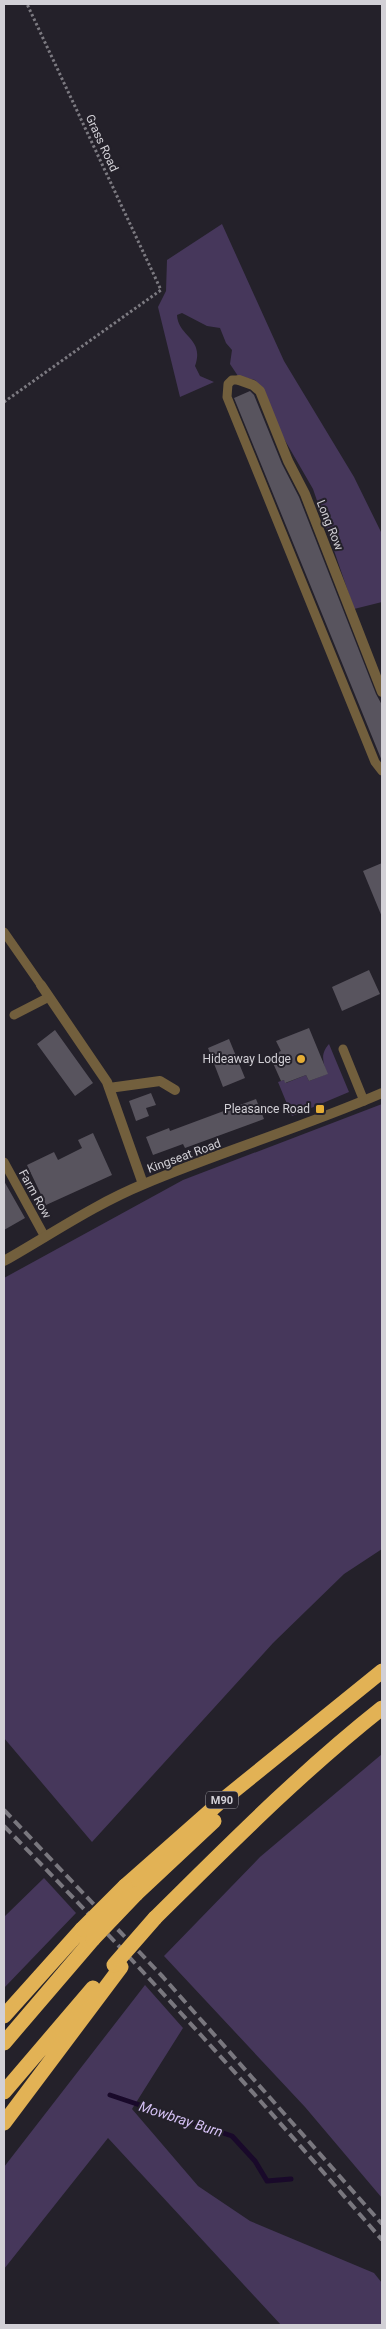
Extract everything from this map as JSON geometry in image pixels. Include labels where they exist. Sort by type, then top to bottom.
[{"type":"highway","name":"M90","points":[[4,2016],[131,1890],[322,1719],[382,1671]]},
{"type":"highway","points":[[4,2092],[62,2023],[118,1966],[157,1921],[247,1827],[329,1752],[382,1708]]},
{"type":"highway","name":"M90","points":[[4,2043],[88,1934]]},
{"type":"highway","points":[[4,2123],[118,1966]]},
{"type":"street","name":"Long Row","points":[[239,380],[253,384],[260,391],[288,461],[305,494],[382,692]]},
{"type":"street","points":[[41,985],[107,1082],[143,1184]]},
{"type":"street","points":[[109,1088],[160,1081],[175,1090]]},
{"type":"street","name":"Kingseat Road","points":[[4,1261],[143,1184],[294,1130],[382,1093]]},
{"type":"lane","points":[[239,380],[232,380],[228,384],[227,397],[375,762],[382,771]]},
{"type":"lane","points":[[4,932],[41,985]]},
{"type":"lane","points":[[14,1015],[49,997]]},
{"type":"lane","points":[[343,1049],[364,1101]]},
{"type":"lane","name":"Farm Row","points":[[4,1162],[45,1237]]},
{"type":"path","name":"Grass Road","points":[[4,402],[161,290],[27,4]]},
{"type":"shaded area","points":[[222,224],[284,361],[354,477],[382,534],[382,602],[354,609],[313,489],[279,430],[262,389],[255,380],[238,376],[230,364],[232,350],[226,343],[220,328],[207,326],[182,313],[177,315],[178,322],[197,349],[195,366],[200,376],[214,382],[180,397],[158,307],[166,291],[167,260]]},
{"type":"shaded area","points":[[329,1044],[349,1092],[311,1108],[310,1105],[305,1107],[307,1110],[292,1116],[278,1082],[284,1080],[286,1083],[306,1075],[309,1081],[327,1074],[323,1055]]},
{"type":"shaded area","points":[[382,1104],[382,1549],[344,1574],[273,1643],[92,1842],[4,1738],[4,1278],[183,1180]]},
{"type":"shaded area","points":[[382,1754],[382,2198],[305,2107],[164,1956],[260,1857]]},
{"type":"shaded area","points":[[44,1878],[76,1913],[4,1988],[4,1917]]},
{"type":"shaded area","points":[[145,1985],[183,2028],[132,2109],[198,2186],[250,2221],[374,2273],[382,2283],[382,2325],[281,2325],[108,2138],[4,2269],[4,2167]]},
{"type":"building","points":[[250,391],[254,395],[282,464],[299,497],[382,705],[382,761],[234,398]]},
{"type":"building","points":[[382,863],[382,917],[363,871]]},
{"type":"building","points":[[369,970],[380,994],[342,1011],[332,987]]},
{"type":"building","points":[[309,1028],[328,1074],[309,1081],[306,1075],[285,1083],[284,1080],[281,1081],[273,1063],[277,1062],[274,1054],[281,1051],[276,1041]]},
{"type":"building","points":[[55,1030],[93,1083],[75,1096],[37,1044]]},
{"type":"building","points":[[229,1039],[245,1078],[223,1087],[208,1048]]},
{"type":"building","points":[[151,1093],[156,1105],[146,1108],[149,1116],[136,1121],[129,1101]]},
{"type":"building","points":[[256,1099],[264,1119],[185,1148],[183,1144],[153,1155],[146,1137],[169,1128],[170,1131]]},
{"type":"building","points":[[93,1133],[112,1175],[46,1205],[27,1165],[54,1152],[58,1160],[82,1148],[78,1140]]},
{"type":"building","points":[[4,1181],[25,1218],[4,1230]]},
{"type":"waterway","name":"Mowbray Burn","points":[[110,2095],[232,2136],[255,2161],[267,2181],[291,2179]]},
{"type":"railway","points":[[4,1810],[163,1977],[382,2224]]},
{"type":"railway","points":[[4,1826],[196,2030],[382,2240]]},
{"type":"place","name":"Hideaway Lodge","points":[[301,1059]]},
{"type":"place","name":"Pleasance Road","points":[[320,1109]]}]
